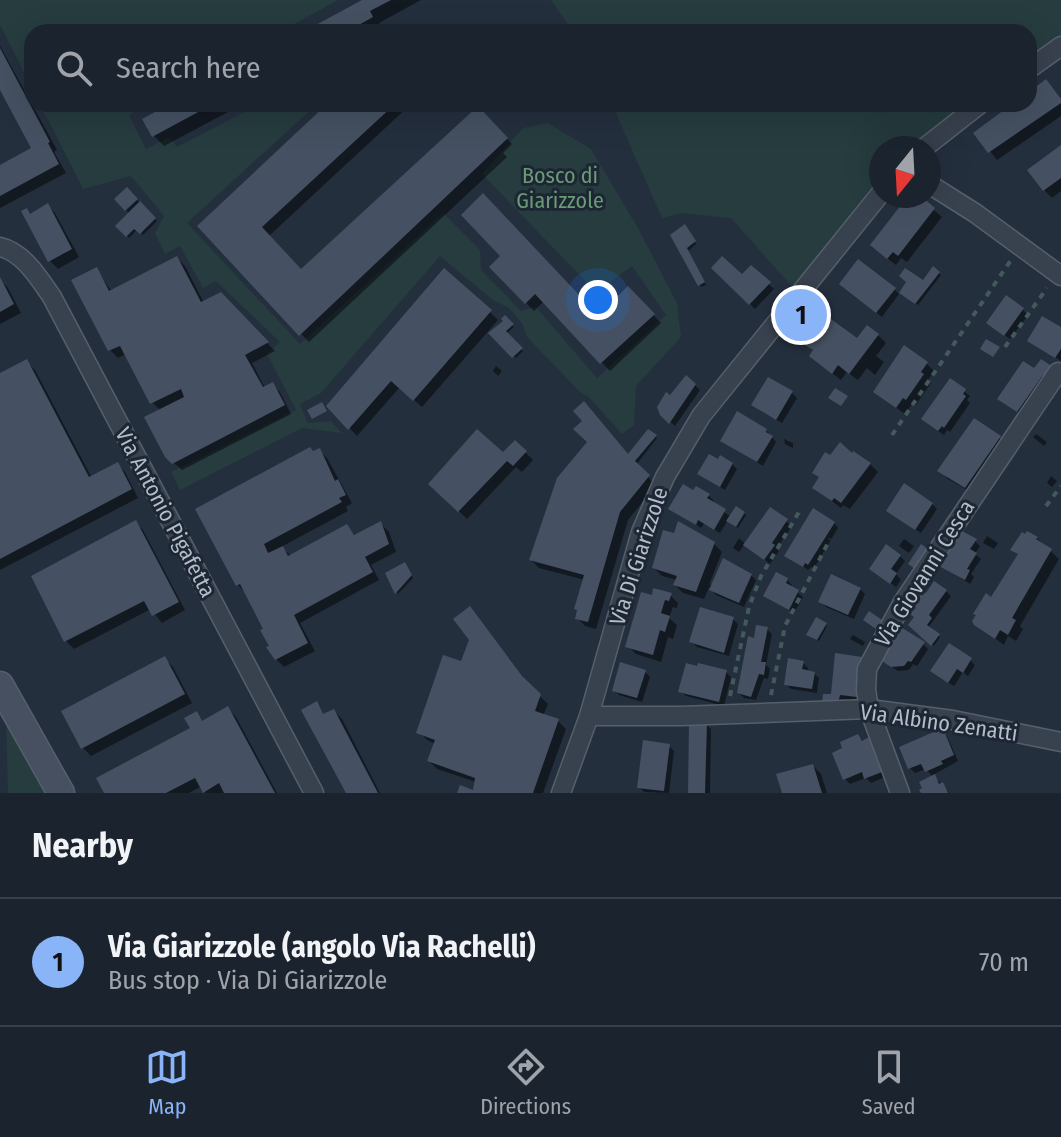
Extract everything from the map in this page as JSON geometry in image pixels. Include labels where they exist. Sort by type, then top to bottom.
[{"type":"street","points":[[1037,63],[1061,46]]},
{"type":"street","points":[[939,136],[970,112]]},
{"type":"street","points":[[941,192],[1060,275]]},
{"type":"street","name":"Via Di Giarizzole","points":[[561,793],[589,716],[641,532],[665,477],[701,416],[869,208]]},
{"type":"street","name":"Via Antonio Pigafetta","points":[[0,247],[10,250],[35,272],[52,297],[314,793]]},
{"type":"street","name":"Via Giovanni Cesca","points":[[900,793],[869,709],[867,669],[882,637],[960,514],[1058,372]]},
{"type":"street","points":[[0,685],[61,793]]},
{"type":"street","name":"Via Albino Zenatti","points":[[589,716],[869,709],[953,720],[1061,742]]},
{"type":"path","points":[[892,435],[1021,245]]},
{"type":"path","points":[[1005,347],[1060,275]]},
{"type":"path","points":[[1046,506],[1061,486]]},
{"type":"path","points":[[726,714],[749,607],[761,576],[799,512]]},
{"type":"path","points":[[769,713],[785,626],[830,539]]},
{"type":"green space","points":[[0,0],[338,0],[294,24],[24,24],[24,72],[0,25]]},
{"type":"green space","points":[[551,0],[1061,0],[1061,37],[1037,54],[1037,24],[568,24]]},
{"type":"green space","name":"Bosco di Giarizzole","points":[[44,112],[134,112],[129,115],[146,149],[169,137],[177,147],[245,112],[308,112],[187,223],[300,344],[443,213],[480,250],[481,270],[521,311],[536,307],[597,378],[666,315],[632,266],[596,292],[482,174],[523,128],[548,123],[591,149],[639,230],[677,303],[681,337],[636,386],[634,425],[622,434],[527,337],[522,323],[509,308],[493,300],[440,256],[321,393],[300,404],[308,423],[331,421],[342,433],[302,428],[180,490],[171,472],[296,410],[267,354],[280,342],[216,281],[203,288],[180,246],[165,254],[155,233],[164,216],[131,176],[83,189]]},
{"type":"green space","name":"Bosco di Giarizzole","points":[[616,112],[959,112],[927,136],[869,136],[869,192],[794,289],[731,218],[681,213],[662,218]]},
{"type":"green space","points":[[6,714],[46,793],[8,793]]},
{"type":"building","points":[[362,0],[391,0],[370,11],[373,17],[360,24],[318,24]]},
{"type":"building","points":[[0,48],[24,93],[24,112],[34,112],[59,164],[0,196],[0,165],[31,148],[0,90]]},
{"type":"building","points":[[1046,79],[1061,103],[988,153],[973,133],[1001,112],[1037,112],[1037,86]]},
{"type":"building","points":[[155,112],[198,112],[152,137],[142,119]]},
{"type":"building","points":[[318,112],[386,112],[262,227],[301,269],[471,112],[484,112],[508,138],[299,336],[197,226]]},
{"type":"building","points":[[1061,145],[1061,178],[1043,191],[1027,170]]},
{"type":"building","points":[[127,187],[138,199],[125,211],[114,199]]},
{"type":"building","points":[[483,193],[598,315],[628,286],[655,314],[600,364],[535,294],[525,304],[489,267],[500,256],[461,215]]},
{"type":"building","points":[[140,201],[156,218],[140,234],[134,229],[126,237],[115,226]]},
{"type":"building","points":[[48,203],[72,249],[48,262],[21,211],[27,208],[30,214]]},
{"type":"building","points":[[899,208],[935,208],[898,256],[893,252],[887,259],[870,245]]},
{"type":"building","points":[[685,224],[696,241],[687,248],[705,282],[698,286],[670,235]]},
{"type":"building","points":[[177,256],[201,302],[221,292],[269,342],[245,355],[263,387],[273,382],[285,405],[172,464],[165,457],[144,417],[184,397],[181,389],[150,404],[120,346],[108,351],[71,280],[97,267],[109,291]]},
{"type":"building","points":[[722,256],[742,274],[751,265],[771,282],[749,305],[711,268]]},
{"type":"building","points":[[858,259],[896,288],[876,313],[839,284]]},
{"type":"building","points":[[933,266],[940,272],[915,304],[899,293],[906,282],[899,276],[905,268],[923,280]]},
{"type":"building","points":[[444,268],[492,310],[413,401],[391,381],[348,430],[326,406]]},
{"type":"building","points":[[0,277],[14,304],[0,312]]},
{"type":"building","points":[[1006,295],[1024,308],[1004,336],[986,323]]},
{"type":"building","points":[[824,314],[857,338],[867,325],[879,334],[849,374],[838,365],[832,374],[809,356],[813,350],[802,343]]},
{"type":"building","points":[[505,315],[514,324],[506,331],[523,348],[512,358],[488,333],[503,321],[501,319]]},
{"type":"building","points":[[1042,316],[1061,327],[1061,349],[1055,358],[1027,341]]},
{"type":"building","points":[[986,339],[1000,347],[993,357],[980,349]]},
{"type":"building","points":[[904,345],[928,362],[921,372],[924,374],[906,400],[903,398],[896,408],[873,392]]},
{"type":"building","points":[[27,359],[89,477],[118,462],[132,489],[0,559],[0,373]]},
{"type":"building","points":[[1041,359],[1053,367],[1046,377],[1043,375],[1017,412],[997,399],[1023,361],[1034,368]]},
{"type":"building","points":[[686,375],[696,384],[669,424],[657,407],[666,392],[670,395]]},
{"type":"building","points":[[768,377],[793,391],[776,420],[751,405]]},
{"type":"building","points":[[950,378],[966,389],[963,394],[966,396],[944,428],[942,426],[938,431],[921,419]]},
{"type":"building","points":[[835,388],[848,396],[841,406],[828,398]]},
{"type":"building","points":[[584,401],[628,454],[648,429],[657,435],[635,461],[650,475],[620,512],[588,622],[575,619],[577,610],[574,609],[584,575],[529,560],[557,478],[587,442],[573,429],[582,421],[573,411]]},
{"type":"building","points":[[322,402],[327,411],[312,419],[307,410]]},
{"type":"building","points":[[737,411],[773,436],[757,462],[720,441]]},
{"type":"building","points":[[974,418],[1001,436],[965,488],[937,471]]},
{"type":"building","points":[[477,429],[503,452],[515,440],[527,451],[513,466],[507,461],[458,512],[428,484]]},
{"type":"building","points":[[840,442],[871,463],[841,503],[812,488],[819,477],[812,473],[825,452],[830,455]]},
{"type":"building","points":[[310,447],[313,451],[320,448],[335,481],[338,479],[346,495],[339,498],[342,502],[264,544],[268,553],[283,546],[288,556],[347,524],[354,535],[381,521],[389,544],[365,557],[373,572],[294,615],[308,643],[275,660],[266,647],[269,646],[260,630],[263,629],[240,584],[236,586],[195,509]]},
{"type":"building","points":[[709,454],[718,459],[720,455],[733,463],[720,487],[697,474]]},
{"type":"building","points":[[904,483],[933,503],[915,530],[886,511]]},
{"type":"building","points":[[683,484],[693,490],[696,486],[710,494],[707,498],[726,509],[714,530],[698,520],[696,525],[668,509]]},
{"type":"building","points":[[736,506],[745,512],[736,527],[726,521]]},
{"type":"building","points":[[770,507],[788,519],[764,560],[743,545]]},
{"type":"building","points":[[813,508],[835,522],[808,565],[805,563],[803,567],[784,556]]},
{"type":"building","points":[[136,520],[179,602],[152,616],[144,601],[64,642],[31,576]]},
{"type":"building","points":[[678,521],[715,542],[696,592],[673,585],[677,576],[652,568],[663,530],[674,533]]},
{"type":"building","points":[[960,530],[977,539],[970,549],[977,553],[967,569],[970,570],[965,580],[937,565]]},
{"type":"building","points":[[1027,531],[1052,549],[1012,618],[1016,620],[1008,635],[1000,630],[995,639],[974,625],[972,621],[976,615],[973,614],[986,593],[991,597],[1018,554],[1010,550],[1022,532],[1025,534]]},
{"type":"building","points":[[886,544],[901,555],[891,569],[897,573],[890,584],[869,569]]},
{"type":"building","points":[[921,544],[931,551],[918,571],[908,564]]},
{"type":"building","points":[[723,558],[752,574],[739,603],[709,590]]},
{"type":"building","points":[[405,562],[412,575],[395,594],[385,573]]},
{"type":"building","points":[[776,572],[788,578],[786,583],[799,590],[789,610],[763,596]]},
{"type":"building","points":[[831,574],[861,588],[848,615],[818,602]]},
{"type":"building","points":[[934,581],[947,590],[929,615],[932,618],[927,625],[940,634],[931,646],[908,625],[914,617],[905,611],[923,590],[926,593]]},
{"type":"building","points":[[653,588],[672,593],[669,601],[665,600],[661,613],[670,616],[665,632],[660,630],[653,655],[625,647],[641,592],[652,595]]},
{"type":"building","points":[[470,606],[522,676],[541,694],[535,711],[559,719],[533,793],[457,793],[460,785],[473,790],[475,778],[427,761],[435,740],[416,733],[443,655],[461,661],[469,640],[453,619]]},
{"type":"building","points":[[700,607],[734,617],[724,653],[689,642]]},
{"type":"building","points":[[869,611],[882,620],[876,629],[863,620]]},
{"type":"building","points":[[816,617],[827,623],[817,640],[806,635]]},
{"type":"building","points":[[756,625],[768,627],[761,662],[766,662],[764,675],[759,674],[751,697],[737,693],[748,636],[754,638]]},
{"type":"building","points":[[899,626],[925,642],[911,662],[891,667],[879,659]]},
{"type":"building","points":[[949,643],[972,658],[963,673],[957,669],[948,683],[930,671]]},
{"type":"building","points":[[835,653],[862,657],[857,697],[840,695],[838,704],[822,702],[823,694],[831,694]]},
{"type":"building","points":[[165,656],[185,694],[81,749],[61,711]]},
{"type":"building","points":[[788,658],[804,661],[802,669],[815,672],[812,689],[784,685]]},
{"type":"building","points":[[620,662],[646,670],[637,698],[612,691]]},
{"type":"building","points":[[686,663],[727,670],[719,702],[678,692]]},
{"type":"building","points":[[317,701],[323,714],[334,709],[378,793],[346,793],[301,710]]},
{"type":"building","points":[[228,706],[275,793],[224,793],[219,783],[203,793],[195,778],[166,793],[104,793],[96,778],[190,728],[184,718],[197,711],[202,721]]},
{"type":"building","points":[[689,722],[707,722],[705,793],[688,793]]},
{"type":"building","points":[[943,728],[954,755],[925,772],[921,764],[908,769],[899,747]]},
{"type":"building","points":[[858,734],[862,741],[869,737],[882,772],[864,779],[862,772],[843,780],[832,753],[842,748],[840,742]]},
{"type":"building","points":[[643,740],[670,744],[664,791],[637,788]]},
{"type":"building","points":[[813,764],[822,793],[782,793],[776,774]]},
{"type":"building","points":[[935,774],[948,793],[921,793],[919,782]]},
{"type":"place","name":"Via Giarizzole (angolo Via Rachelli)","points":[[801,315]]}]
